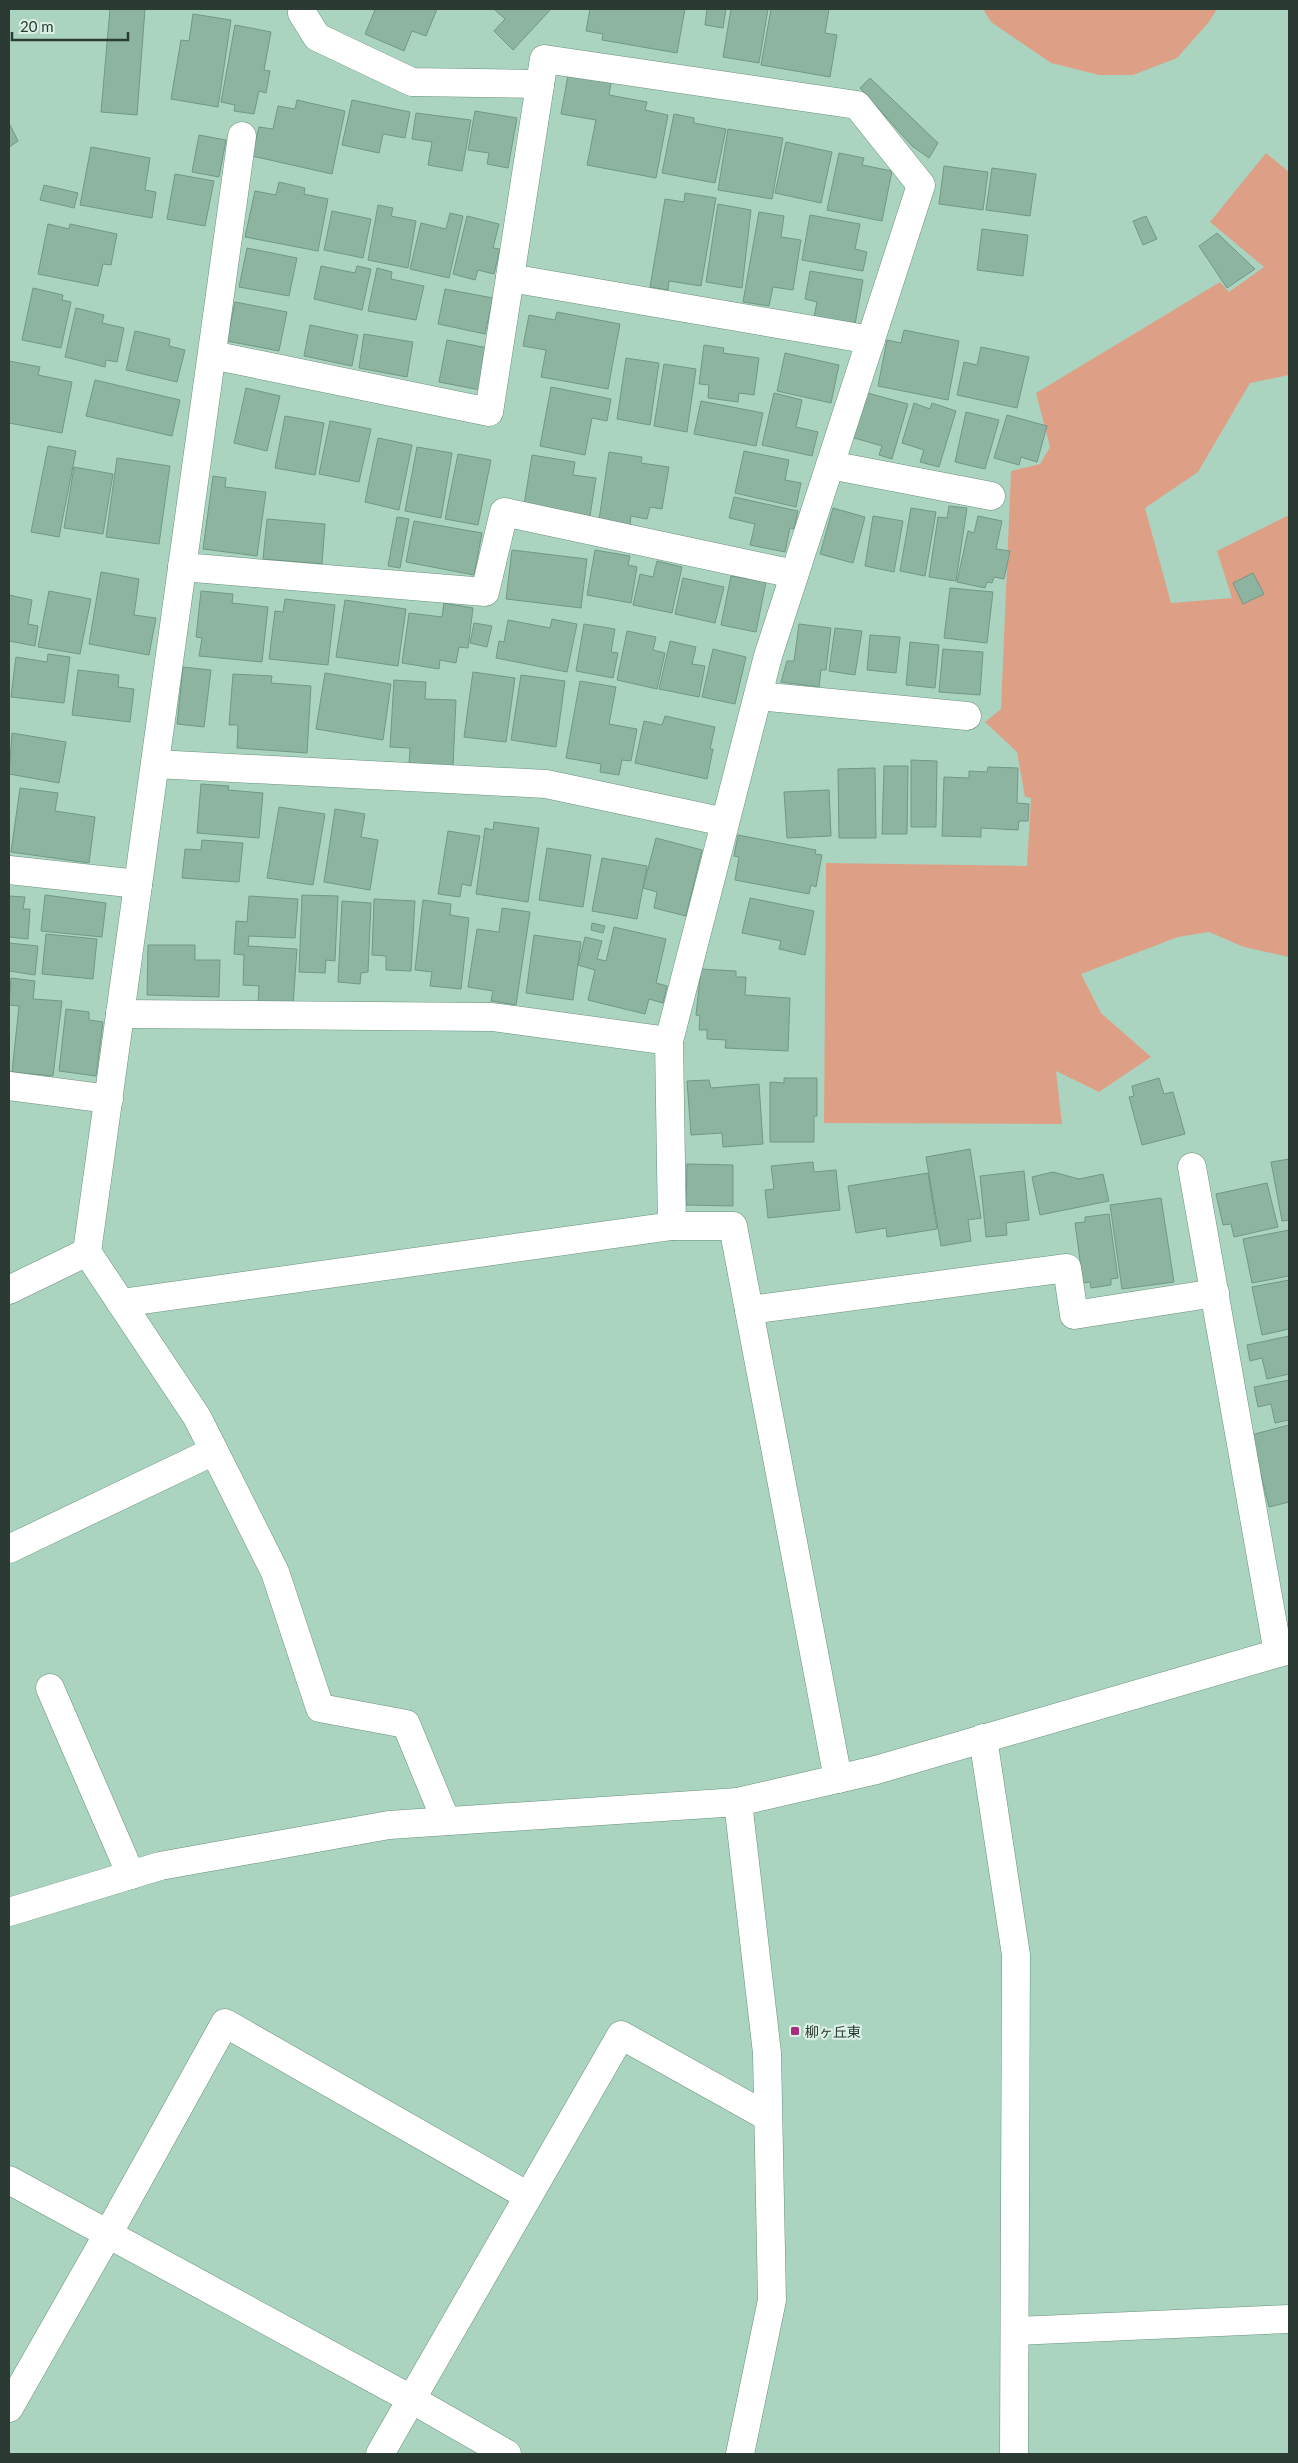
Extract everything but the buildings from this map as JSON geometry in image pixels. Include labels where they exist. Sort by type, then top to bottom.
[{"type":"street","points":[[303,9],[302,13],[317,37],[412,82],[540,84]]},
{"type":"street","points":[[212,355],[489,412],[544,59],[856,104],[921,185],[794,574],[758,696],[669,1041],[672,1226]]},
{"type":"street","points":[[242,136],[87,1252],[197,1417],[274,1572],[320,1708],[406,1724],[446,1821]]},
{"type":"street","points":[[510,278],[871,340]]},
{"type":"street","points":[[830,465],[992,496]]},
{"type":"street","points":[[182,567],[485,592],[504,512],[794,574]]},
{"type":"street","points":[[758,696],[966,716]]},
{"type":"street","points":[[155,764],[546,784],[725,822]]},
{"type":"street","points":[[9,870],[138,884]]},
{"type":"street","points":[[120,1014],[492,1017],[669,1041]]},
{"type":"street","points":[[9,1086],[109,1099]]},
{"type":"street","points":[[9,1912],[160,1866],[380,1827],[738,1802],[838,1779],[1284,1651],[1192,1167]]},
{"type":"street","points":[[121,1303],[672,1226],[733,1226],[838,1779]]},
{"type":"street","points":[[9,1290],[87,1252]]},
{"type":"street","points":[[749,1310],[1067,1268],[1074,1315],[1215,1293]]},
{"type":"street","points":[[9,1549],[214,1451]]},
{"type":"street","points":[[50,1688],[131,1875]]},
{"type":"street","points":[[983,1738],[1016,1955],[1014,2454]]},
{"type":"street","points":[[738,1802],[767,2053],[772,2300],[740,2454]]},
{"type":"street","points":[[9,2408],[225,2023],[528,2196]]},
{"type":"street","points":[[380,2454],[621,2035],[768,2117]]},
{"type":"street","points":[[9,2180],[411,2399],[507,2454]]},
{"type":"street","points":[[1015,2331],[1289,2320]]},
{"type":"shaded area","points":[[983,9],[1217,9],[1209,22],[1177,58],[1133,75],[1099,75],[1051,63],[991,22]]},
{"type":"shaded area","points":[[1266,153],[1289,172],[1289,375],[1250,383],[1198,472],[1145,508],[1171,603],[1232,598],[1217,551],[1289,515],[1289,957],[1244,947],[1209,932],[1178,937],[1081,974],[1101,1013],[1151,1057],[1099,1092],[1056,1071],[1062,1124],[824,1123],[826,863],[1027,866],[1031,798],[1025,797],[1017,752],[985,722],[1001,709],[1011,471],[1040,464],[1050,447],[1036,393],[1220,282],[1229,292],[1264,267],[1210,222]]},
{"type":"place","name":"柳ヶ丘東","points":[[795,2031]]}]
